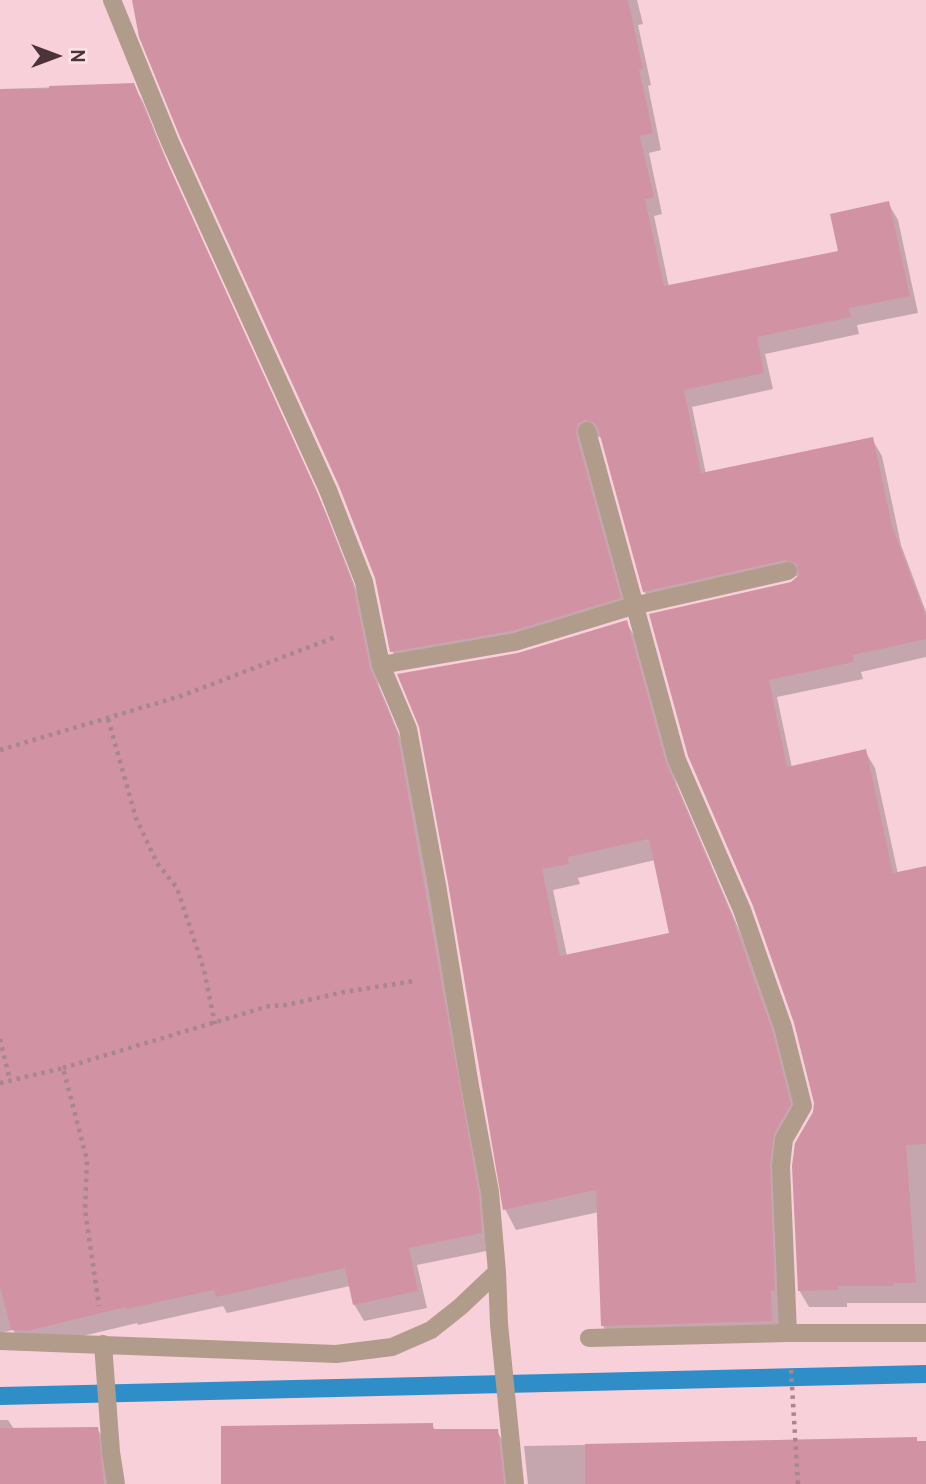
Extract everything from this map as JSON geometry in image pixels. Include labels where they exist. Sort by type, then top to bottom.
[{"type":"street","points":[[112,0],[170,142],[328,490],[364,582],[381,665],[408,729],[490,1192],[499,1324],[514,1477]]},
{"type":"street","points":[[587,431],[677,760],[742,910],[783,1027],[803,1106],[784,1139],[781,1166],[788,1333]]},
{"type":"street","points":[[381,665],[515,642],[634,606],[788,571]]},
{"type":"street","points":[[0,1341],[336,1354],[392,1347],[431,1330],[497,1272]]},
{"type":"street","points":[[589,1338],[926,1333]]},
{"type":"street","points":[[103,1345],[116,1484]]},
{"type":"path","points":[[0,750],[181,696],[372,624]]},
{"type":"path","points":[[108,719],[136,818],[157,863],[177,888],[204,970],[215,1024]]},
{"type":"path","points":[[0,1083],[63,1068],[269,1006],[452,974]]},
{"type":"path","points":[[0,1039],[10,1080]]},
{"type":"path","points":[[63,1068],[87,1160],[85,1210],[103,1345]]},
{"type":"path","points":[[790,1358],[798,1484]]},
{"type":"building","points":[[132,0],[628,0],[653,133],[640,136],[654,198],[645,199],[664,286],[838,251],[830,214],[889,201],[910,296],[849,308],[851,317],[757,337],[764,373],[684,390],[701,473],[873,437],[892,526],[926,617],[926,639],[853,655],[854,662],[769,680],[787,767],[866,749],[893,873],[926,866],[926,1144],[906,1145],[916,1283],[893,1283],[893,1286],[838,1286],[838,1290],[798,1291],[792,1166],[795,1143],[813,1112],[814,1103],[794,1023],[753,906],[688,756],[649,614],[791,582],[799,575],[797,564],[785,560],[643,592],[598,428],[594,423],[585,420],[578,424],[576,434],[621,598],[512,631],[390,652],[375,578],[339,486],[180,137],[139,37]]},
{"type":"building","points":[[134,83],[160,147],[318,494],[353,585],[370,668],[397,732],[479,1194],[482,1233],[409,1248],[418,1291],[353,1305],[345,1268],[216,1297],[214,1290],[126,1307],[27,1331],[11,1330],[0,1287],[0,89],[49,89],[49,86]]},
{"type":"building","points":[[627,620],[666,763],[731,914],[772,1030],[791,1104],[774,1134],[770,1165],[775,1291],[771,1291],[772,1321],[601,1326],[596,1190],[503,1210],[419,727],[397,674],[518,653]],"holes":[[[649,839],[669,933],[560,956],[542,869],[569,864],[568,857]]]},
{"type":"building","points":[[433,1423],[433,1429],[498,1429],[504,1484],[221,1484],[221,1426]]},
{"type":"building","points":[[98,1427],[104,1484],[0,1484],[0,1428]]},
{"type":"building","points":[[917,1437],[917,1441],[926,1441],[926,1484],[585,1484],[585,1444]]},
{"type":"waterway","points":[[0,1396],[926,1374]]}]
